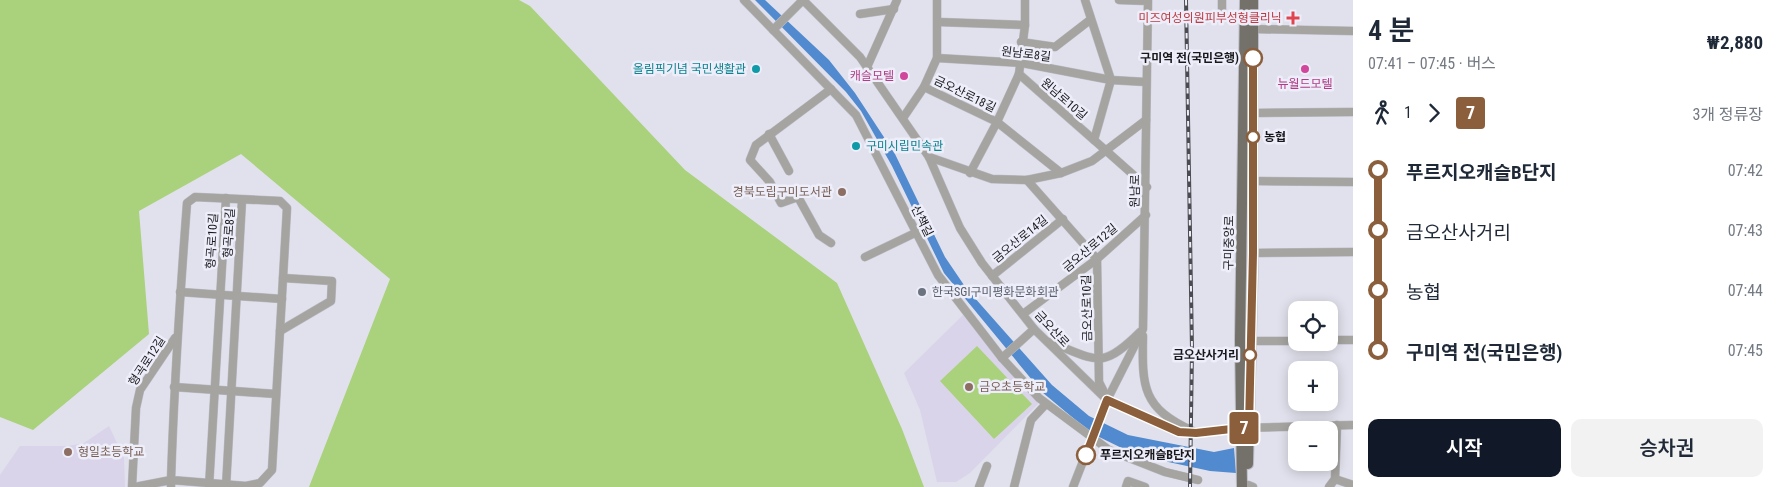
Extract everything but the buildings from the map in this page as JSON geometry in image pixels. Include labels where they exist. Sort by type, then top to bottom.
[{"type":"main road","name":"구미중앙로","points":[[1245,0],[1240,340],[1248,487]]},
{"type":"main road","name":"구미중앙로","points":[[1245,428],[1253,253],[1253,0]]},
{"type":"street","name":"산책길","points":[[744,0],[856,115],[938,275],[1002,358],[1046,404],[1109,450],[1165,472],[1198,480]]},
{"type":"street","points":[[773,30],[803,0]]},
{"type":"street","name":"금오산로","points":[[803,0],[867,67],[903,118],[929,157],[968,243],[992,276],[1034,330],[1107,400],[1170,429],[1198,433],[1245,428],[1288,427]]},
{"type":"street","points":[[867,67],[897,0]]},
{"type":"street","name":"금오산로18길","points":[[903,118],[924,87],[937,58],[937,0]]},
{"type":"street","points":[[970,173],[997,122],[1019,74],[1022,63],[1021,42],[1025,25],[1025,0]]},
{"type":"street","points":[[1084,0],[1111,80],[1094,140],[1146,187]]},
{"type":"street","name":"원남로","points":[[1073,487],[1107,400],[1143,329],[1148,1],[1119,0]]},
{"type":"street","points":[[1222,0],[1222,15]]},
{"type":"street","points":[[860,14],[894,9]]},
{"type":"street","points":[[1021,42],[1055,47],[1090,20]]},
{"type":"street","points":[[938,22],[1025,25]]},
{"type":"street","points":[[1253,30],[1353,31]]},
{"type":"street","name":"원남로8길","points":[[937,58],[1022,63],[1111,80],[1146,82]]},
{"type":"street","name":"원남로10길","points":[[1019,74],[1094,140]]},
{"type":"street","name":"금오산로18길","points":[[924,87],[997,122],[1062,173]]},
{"type":"street","points":[[831,89],[756,145],[750,160],[770,182],[781,203],[798,197],[819,235],[831,243]]},
{"type":"street","points":[[1254,113],[1353,112]]},
{"type":"street","points":[[929,157],[970,173],[992,179],[1027,180],[1062,173],[1092,160],[1146,120]]},
{"type":"street","points":[[769,134],[789,171]]},
{"type":"street","name":"금오산로10길","points":[[1027,180],[1097,259],[1099,382],[1107,400]]},
{"type":"street","points":[[1253,181],[1353,182]]},
{"type":"street","name":"형곡로10길","points":[[171,483],[176,336],[187,203],[195,198],[226,198],[209,485]]},
{"type":"street","points":[[226,198],[242,200]]},
{"type":"street","name":"형곡로8길","points":[[242,200],[280,201],[287,208],[282,299],[272,470],[260,483],[246,486],[226,486],[242,200]]},
{"type":"street","name":"금오산로12길","points":[[1023,314],[1097,259],[1146,215]]},
{"type":"street","name":"금오산로14길","points":[[992,276],[1062,219]]},
{"type":"street","points":[[865,257],[916,233]]},
{"type":"street","points":[[1253,253],[1353,252]]},
{"type":"street","points":[[280,331],[330,300],[332,281],[283,278]]},
{"type":"street","points":[[180,292],[282,299]]},
{"type":"street","points":[[1045,341],[1098,359],[1121,352],[1143,329]]},
{"type":"street","points":[[1143,329],[1142,375],[1148,395],[1163,414],[1198,433]]},
{"type":"street","points":[[1002,358],[1034,330]]},
{"type":"street","name":"형곡로12길","points":[[133,487],[136,408],[140,390],[176,336]]},
{"type":"street","points":[[1338,340],[1353,340]]},
{"type":"street","points":[[1250,341],[1288,341]]},
{"type":"street","points":[[174,387],[276,394]]},
{"type":"street","points":[[1014,487],[1031,420],[1046,404]]},
{"type":"street","name":"금오산로","points":[[1338,426],[1353,425]]},
{"type":"street","points":[[980,487],[987,466]]},
{"type":"street","points":[[1329,487],[1335,479],[1335,471]]},
{"type":"street","points":[[1335,479],[1353,485]]},
{"type":"street","points":[[1126,487],[1128,481],[1144,487]]},
{"type":"street","points":[[133,487],[171,483],[226,486]]},
{"type":"shaded area","name":"금오초등학교","points":[[964,314],[1041,401],[970,473],[956,482],[937,482],[920,410],[904,373]]},
{"type":"shaded area","name":"형일초등학교","points":[[109,426],[124,458],[125,487],[0,487],[0,475],[20,446],[68,446],[84,443]]},
{"type":"green space","points":[[0,0],[519,0],[530,6],[685,170],[837,283],[902,429],[924,487],[309,487],[390,279],[241,154],[139,211],[149,334],[33,430],[0,417]]},
{"type":"green space","points":[[977,346],[1032,404],[994,439],[940,381]]},
{"type":"water","points":[[755,0],[765,0],[829,60],[855,93],[895,154],[945,257],[966,288],[1052,385],[1089,416],[1128,435],[1214,452],[1234,448],[1236,473],[1210,471],[1136,455],[1091,433],[1042,392],[944,273],[892,166],[861,111],[846,92]]},
{"type":"railway","points":[[1186,0],[1192,349],[1190,487]]},
{"type":"bus line","name":"7","points":[[1086,455],[1107,400],[1179,432],[1206,433],[1249,427],[1253,253],[1253,58]]},
{"type":"place","name":"미즈여성의원피부성형클리닉","points":[[1293,18]]},
{"type":"place","name":"구미역 전(국민은행)","points":[[1253,58]]},
{"type":"place","name":"올림픽기념 국민생활관","points":[[756,69]]},
{"type":"place","name":"뉴월드모텔","points":[[1305,69]]},
{"type":"place","name":"캐슬모텔","points":[[904,76]]},
{"type":"place","name":"농협","points":[[1253,137]]},
{"type":"place","name":"구미시립민속관","points":[[856,146]]},
{"type":"place","name":"경북도립구미도서관","points":[[842,192]]},
{"type":"place","name":"한국SGI구미평화문화회관","points":[[922,292]]},
{"type":"place","name":"금오산사거리","points":[[1250,355]]},
{"type":"place","name":"금오초등학교","points":[[969,387]]},
{"type":"place","name":"형일초등학교","points":[[68,452]]},
{"type":"place","name":"푸르지오캐슬B단지","points":[[1086,455]]}]
